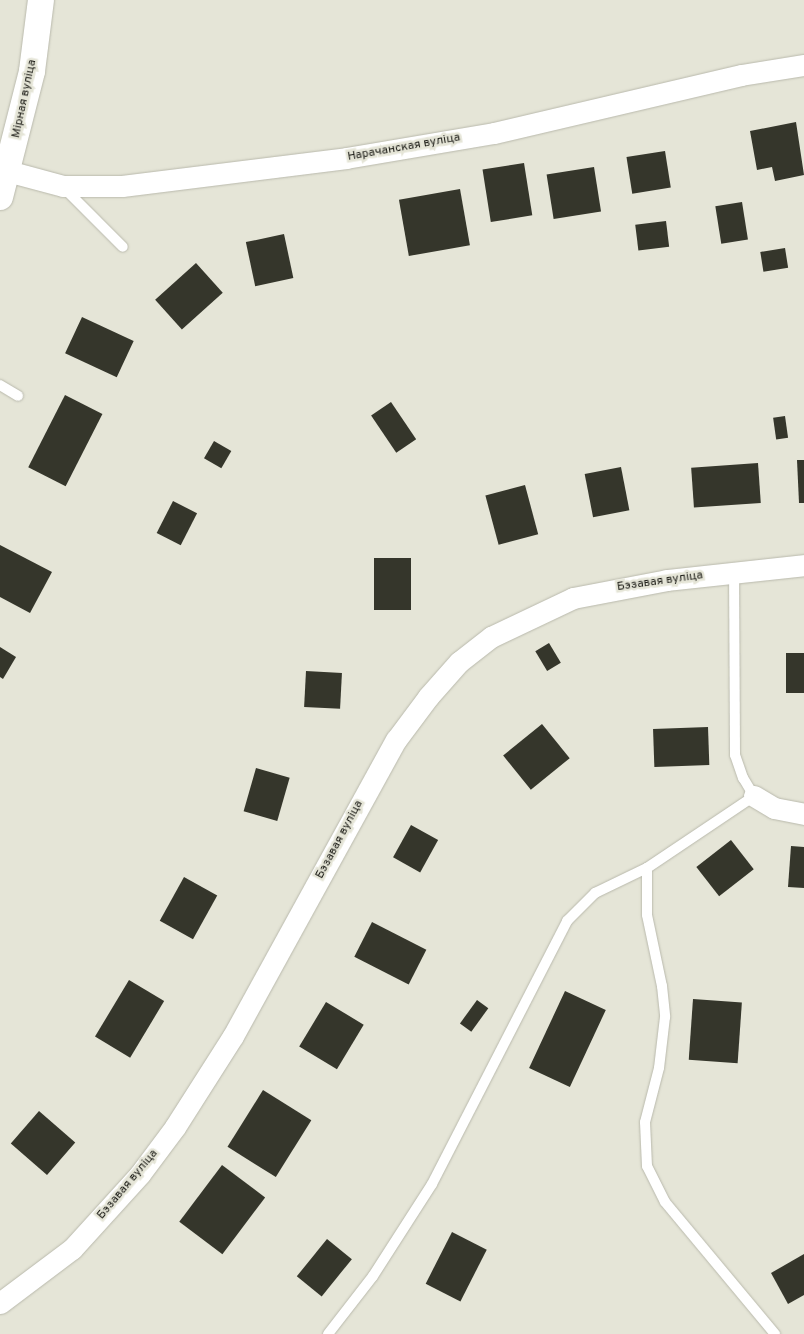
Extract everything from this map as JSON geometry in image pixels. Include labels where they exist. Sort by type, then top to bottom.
[{"type":"street","name":"Мірная вуліца","points":[[0,196],[4,170],[32,70],[41,0]]},
{"type":"street","name":"Нарачанская вуліца","points":[[4,170],[63,186],[122,186],[355,157],[494,133],[741,75],[804,65]]},
{"type":"street","name":"Бэзавая вуліца","points":[[0,1302],[72,1249],[140,1174],[175,1126],[233,1036],[396,740],[428,697],[459,662],[491,636],[573,598],[618,587],[734,571],[804,565]]},
{"type":"street","points":[[754,796],[774,808],[804,814]]},
{"type":"lane","points":[[63,186],[123,247]]},
{"type":"lane","points":[[0,385],[18,396]]},
{"type":"lane","points":[[328,1334],[373,1276],[432,1184],[567,921],[595,893],[647,868],[754,796],[743,778],[735,755],[734,571]]},
{"type":"lane","points":[[647,868],[647,915],[662,986],[665,1017],[659,1068],[646,1122],[647,1166],[665,1202],[775,1334]]},
{"type":"building","points":[[796,122],[804,175],[775,181],[772,167],[757,170],[750,131]]},
{"type":"building","points":[[665,151],[671,188],[632,194],[626,157]]},
{"type":"building","points":[[524,163],[532,215],[491,222],[483,170]]},
{"type":"building","points":[[594,167],[601,211],[554,219],[547,175]]},
{"type":"building","points":[[460,189],[470,245],[409,256],[399,200]]},
{"type":"building","points":[[742,202],[748,240],[721,244],[715,206]]},
{"type":"building","points":[[666,221],[669,247],[638,251],[635,225]]},
{"type":"building","points":[[284,234],[293,278],[255,286],[246,242]]},
{"type":"building","points":[[785,248],[788,268],[763,272],[760,252]]},
{"type":"building","points":[[196,263],[223,293],[182,330],[155,300]]},
{"type":"building","points":[[82,317],[134,341],[117,377],[65,353]]},
{"type":"building","points":[[65,395],[102,414],[66,486],[28,467]]},
{"type":"building","points":[[391,402],[416,439],[396,453],[371,415]]},
{"type":"building","points":[[785,416],[788,438],[776,439],[773,418]]},
{"type":"building","points":[[214,441],[231,451],[221,468],[204,458]]},
{"type":"building","points":[[797,460],[804,460],[804,503],[799,503]]},
{"type":"building","points":[[758,463],[761,503],[694,508],[691,468]]},
{"type":"building","points":[[621,467],[629,510],[593,517],[585,474]]},
{"type":"building","points":[[525,485],[538,534],[499,545],[485,496]]},
{"type":"building","points":[[173,501],[197,513],[181,545],[157,533]]},
{"type":"building","points":[[0,545],[52,572],[30,613],[0,597]]},
{"type":"building","points":[[374,558],[411,558],[411,610],[374,610]]},
{"type":"building","points":[[549,643],[561,663],[547,671],[535,651]]},
{"type":"building","points":[[0,647],[16,657],[3,679],[0,677]]},
{"type":"building","points":[[786,653],[804,653],[804,693],[786,693]]},
{"type":"building","points":[[306,671],[342,673],[340,709],[304,707]]},
{"type":"building","points":[[542,724],[570,758],[531,790],[503,755]]},
{"type":"building","points":[[708,727],[709,765],[654,767],[653,729]]},
{"type":"building","points":[[256,768],[290,778],[277,821],[244,811]]},
{"type":"building","points":[[411,825],[438,840],[420,872],[393,857]]},
{"type":"building","points":[[731,840],[754,869],[719,896],[696,867]]},
{"type":"building","points":[[791,846],[804,847],[804,888],[788,887]]},
{"type":"building","points":[[184,877],[217,895],[193,939],[160,921]]},
{"type":"building","points":[[372,922],[426,950],[409,984],[354,957]]},
{"type":"building","points":[[129,980],[164,1001],[130,1058],[95,1037]]},
{"type":"building","points":[[565,991],[606,1010],[570,1087],[529,1068]]},
{"type":"building","points":[[693,999],[742,1002],[738,1063],[689,1060]]},
{"type":"building","points":[[477,1000],[488,1008],[471,1032],[460,1023]]},
{"type":"building","points":[[326,1002],[364,1025],[337,1069],[299,1047]]},
{"type":"building","points":[[263,1090],[311,1120],[276,1177],[227,1147]]},
{"type":"building","points":[[39,1111],[75,1142],[47,1175],[11,1143]]},
{"type":"building","points":[[222,1165],[265,1197],[222,1254],[179,1222]]},
{"type":"building","points":[[452,1232],[487,1250],[460,1301],[426,1284]]},
{"type":"building","points":[[327,1239],[352,1259],[322,1296],[297,1276]]},
{"type":"building","points":[[804,1254],[804,1295],[788,1304],[771,1273]]}]
